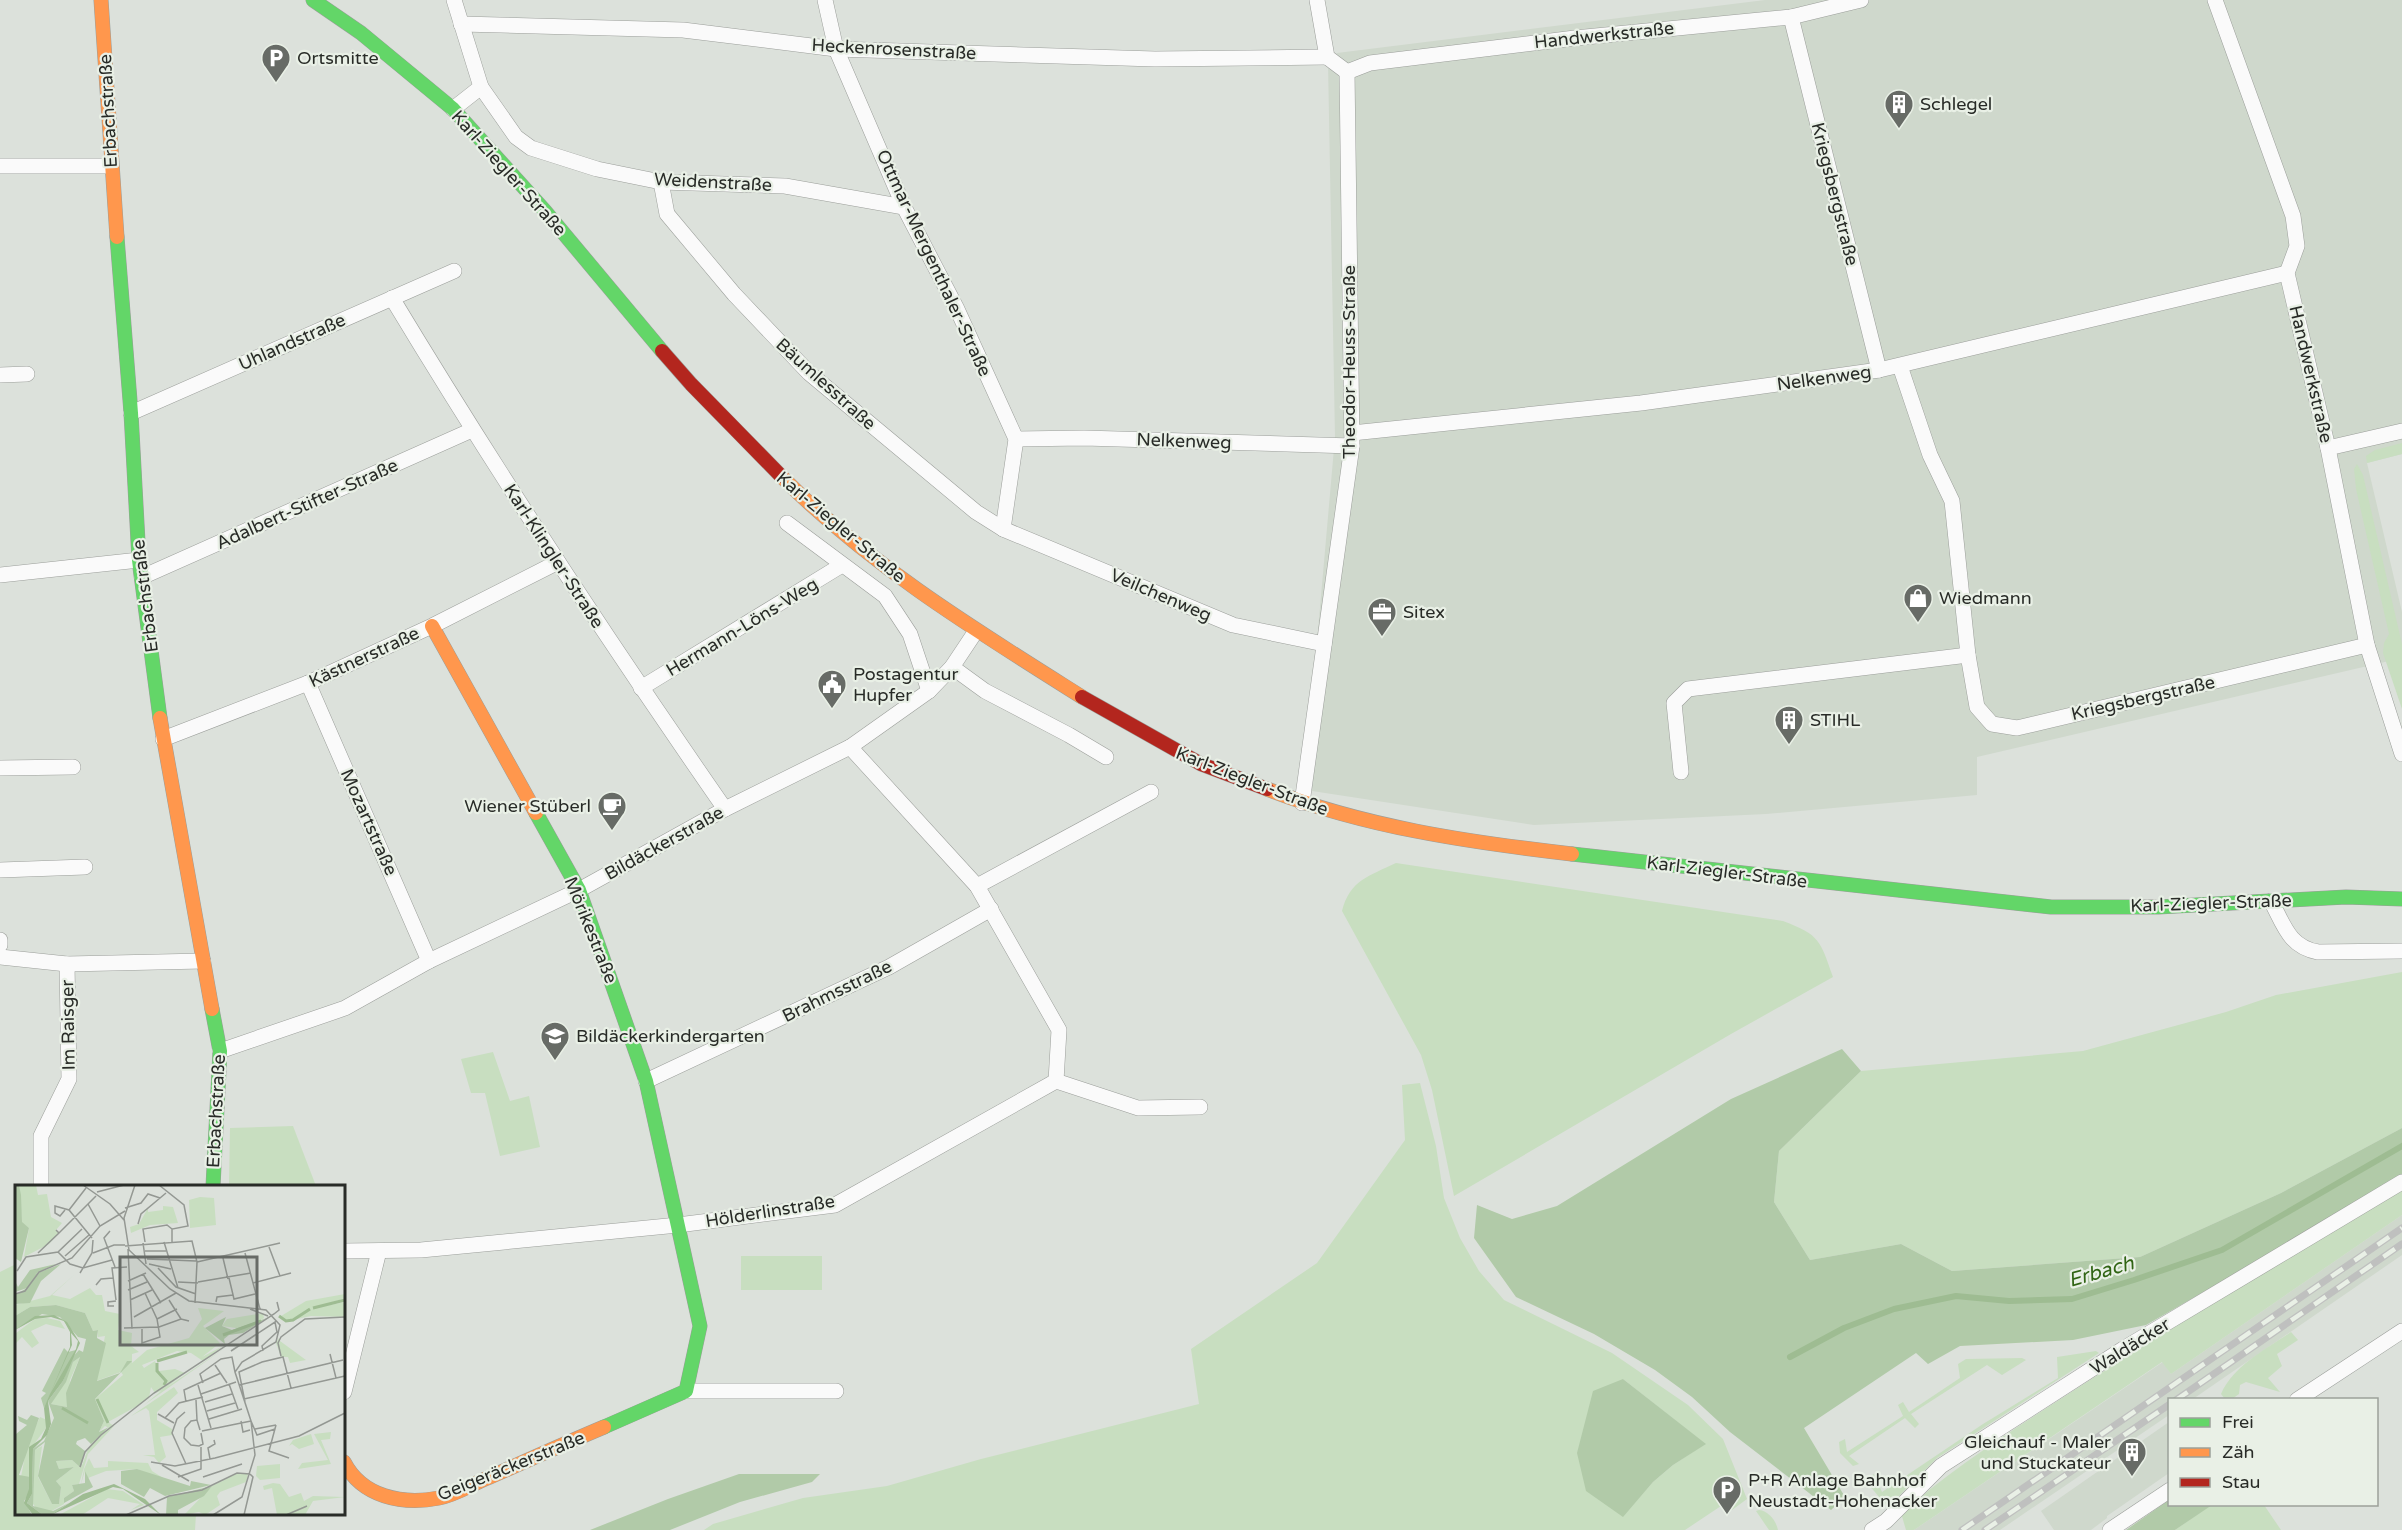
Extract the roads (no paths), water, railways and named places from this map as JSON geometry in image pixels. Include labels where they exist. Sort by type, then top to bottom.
[{"type":"street","name":"Erbachstraße","points":[[101,0],[111,166],[131,413],[139,560],[164,739],[220,1051],[213,1185]]},
{"type":"street","name":"Karl-Ziegler-Straße","points":[[313,0],[361,33],[453,109],[545,211],[640,327],[762,458],[874,559],[976,631],[1104,711],[1173,751],[1201,764],[1302,803],[1351,818],[1416,833],[1528,849],[2051,907],[2115,908],[2346,897],[2402,899]]},
{"type":"street","name":"Weidenstraße","points":[[454,0],[481,87],[516,137],[531,148],[597,169],[662,182],[785,186],[904,207]]},
{"type":"street","name":"Ottmar-Mergenthaler-Straße","points":[[825,0],[836,49],[904,207],[957,309],[1017,439]]},
{"type":"street","points":[[1317,0],[1327,57],[1347,72]]},
{"type":"street","name":"Handwerkstraße","points":[[1347,72],[1370,63],[1575,38],[1791,17],[1861,0]]},
{"type":"street","points":[[2215,0],[2293,216],[2297,246],[2287,273]]},
{"type":"street","name":"Kriegsbergstraße","points":[[1791,17],[1879,370]]},
{"type":"street","name":"Heckenrosenstraße","points":[[461,24],[683,30],[836,49],[1144,58],[1327,57]]},
{"type":"street","name":"Theodor-Heuss-Straße","points":[[1302,803],[1352,440],[1347,72]]},
{"type":"street","points":[[453,109],[481,87]]},
{"type":"street","points":[[0,166],[111,166]]},
{"type":"street","name":"Bäumlesstraße","points":[[662,182],[667,214],[734,294],[809,373],[976,512],[1003,528]]},
{"type":"street","name":"Uhlandstraße","points":[[131,413],[454,271]]},
{"type":"street","name":"Handwerkstraße","points":[[2287,273],[2328,448],[2367,645],[2402,754]]},
{"type":"street","name":"Nelkenweg","points":[[1017,439],[1352,440],[1641,403],[1900,366],[2287,273]]},
{"type":"street","name":"Karl-Klingler-Straße","points":[[392,298],[472,430],[558,562],[641,688],[726,809]]},
{"type":"street","name":"Kriegsbergstraße","points":[[1900,366],[1930,454],[1952,501],[1968,654],[1977,707],[1992,724],[2017,728],[2367,645]]},
{"type":"street","points":[[0,375],[27,374]]},
{"type":"street","name":"Adalbert-Stifter-Straße","points":[[142,577],[472,430]]},
{"type":"street","points":[[2328,448],[2402,431]]},
{"type":"street","points":[[1003,528],[1017,439]]},
{"type":"street","name":"Karl-Ziegler-Straße","points":[[787,523],[885,596],[910,634],[929,692]]},
{"type":"street","name":"Veilchenweg","points":[[1003,528],[1233,625],[1324,644]]},
{"type":"street","points":[[0,575],[139,560]]},
{"type":"street","name":"Kästnerstraße","points":[[164,739],[308,683],[432,626],[558,562]]},
{"type":"street","name":"Hermann-Löns-Weg","points":[[641,688],[842,565]]},
{"type":"street","name":"Mörikestraße","points":[[432,626],[579,890],[646,1081],[678,1225]]},
{"type":"street","name":"Bildäckerstraße","points":[[220,1051],[345,1008],[429,961],[579,890],[726,809],[850,747],[929,692],[952,667],[976,631]]},
{"type":"street","points":[[1681,772],[1674,703],[1688,689],[1968,654]]},
{"type":"street","points":[[952,667],[985,691],[1106,757]]},
{"type":"street","name":"Mozartstraße","points":[[308,683],[429,961]]},
{"type":"street","points":[[850,747],[977,886],[1059,1030],[1056,1081],[1138,1108],[1200,1107]]},
{"type":"street","points":[[0,768],[73,767]]},
{"type":"street","points":[[977,886],[1151,792]]},
{"type":"street","points":[[0,870],[85,867]]},
{"type":"street","points":[[2271,901],[2293,941],[2305,950],[2318,952],[2402,951]]},
{"type":"street","name":"Brahmsstraße","points":[[646,1081],[867,978],[991,909]]},
{"type":"street","points":[[0,940],[0,945]]},
{"type":"street","name":"Im Raisger","points":[[0,957],[67,964],[203,962]]},
{"type":"street","name":"Im Raisger","points":[[40,1185],[41,1136],[69,1078],[67,964]]},
{"type":"street","name":"Hölderlinstraße","points":[[345,1251],[420,1250],[678,1225],[835,1205],[1056,1081]]},
{"type":"street","name":"Waldäcker","points":[[1872,1530],[1886,1521],[1941,1466],[2122,1350],[2402,1182]]},
{"type":"street","points":[[678,1225],[700,1326],[686,1391]]},
{"type":"street","points":[[345,1388],[378,1251]]},
{"type":"street","points":[[2299,1398],[2402,1331]]},
{"type":"street","name":"Geigeräckerstraße","points":[[345,1463],[358,1482],[374,1492],[398,1499],[441,1498],[686,1391],[836,1391]]},
{"type":"street","points":[[2110,1530],[2168,1491]]},
{"type":"waterway","name":"Erbach","points":[[1790,1357],[1844,1328],[1894,1309],[1956,1296],[2009,1301],[2072,1299],[2222,1250],[2402,1146]]},
{"type":"railway","points":[[1962,1530],[2402,1228]]},
{"type":"railway","points":[[2179,1398],[2402,1244]]},
{"type":"railway","points":[[1985,1530],[2168,1405]]},
{"type":"place","name":"Ortsmitte","points":[[276,84]]},
{"type":"place","name":"Schlegel","points":[[1899,130]]},
{"type":"place","name":"Wiedmann","points":[[1918,624]]},
{"type":"place","name":"Sitex","points":[[1382,638]]},
{"type":"place","name":"Postagentur Hupfer","points":[[832,710]]},
{"type":"place","name":"STIHL","points":[[1789,746]]},
{"type":"place","name":"Wiener Stüberl","points":[[612,832]]},
{"type":"place","name":"Bildäckerkindergarten","points":[[555,1062]]},
{"type":"place","name":"Gleichauf - Maler und Stuckateur","points":[[2132,1478]]},
{"type":"place","name":"P+R Anlage Bahnhof Neustadt-Hohenacker","points":[[1727,1516]]}]
